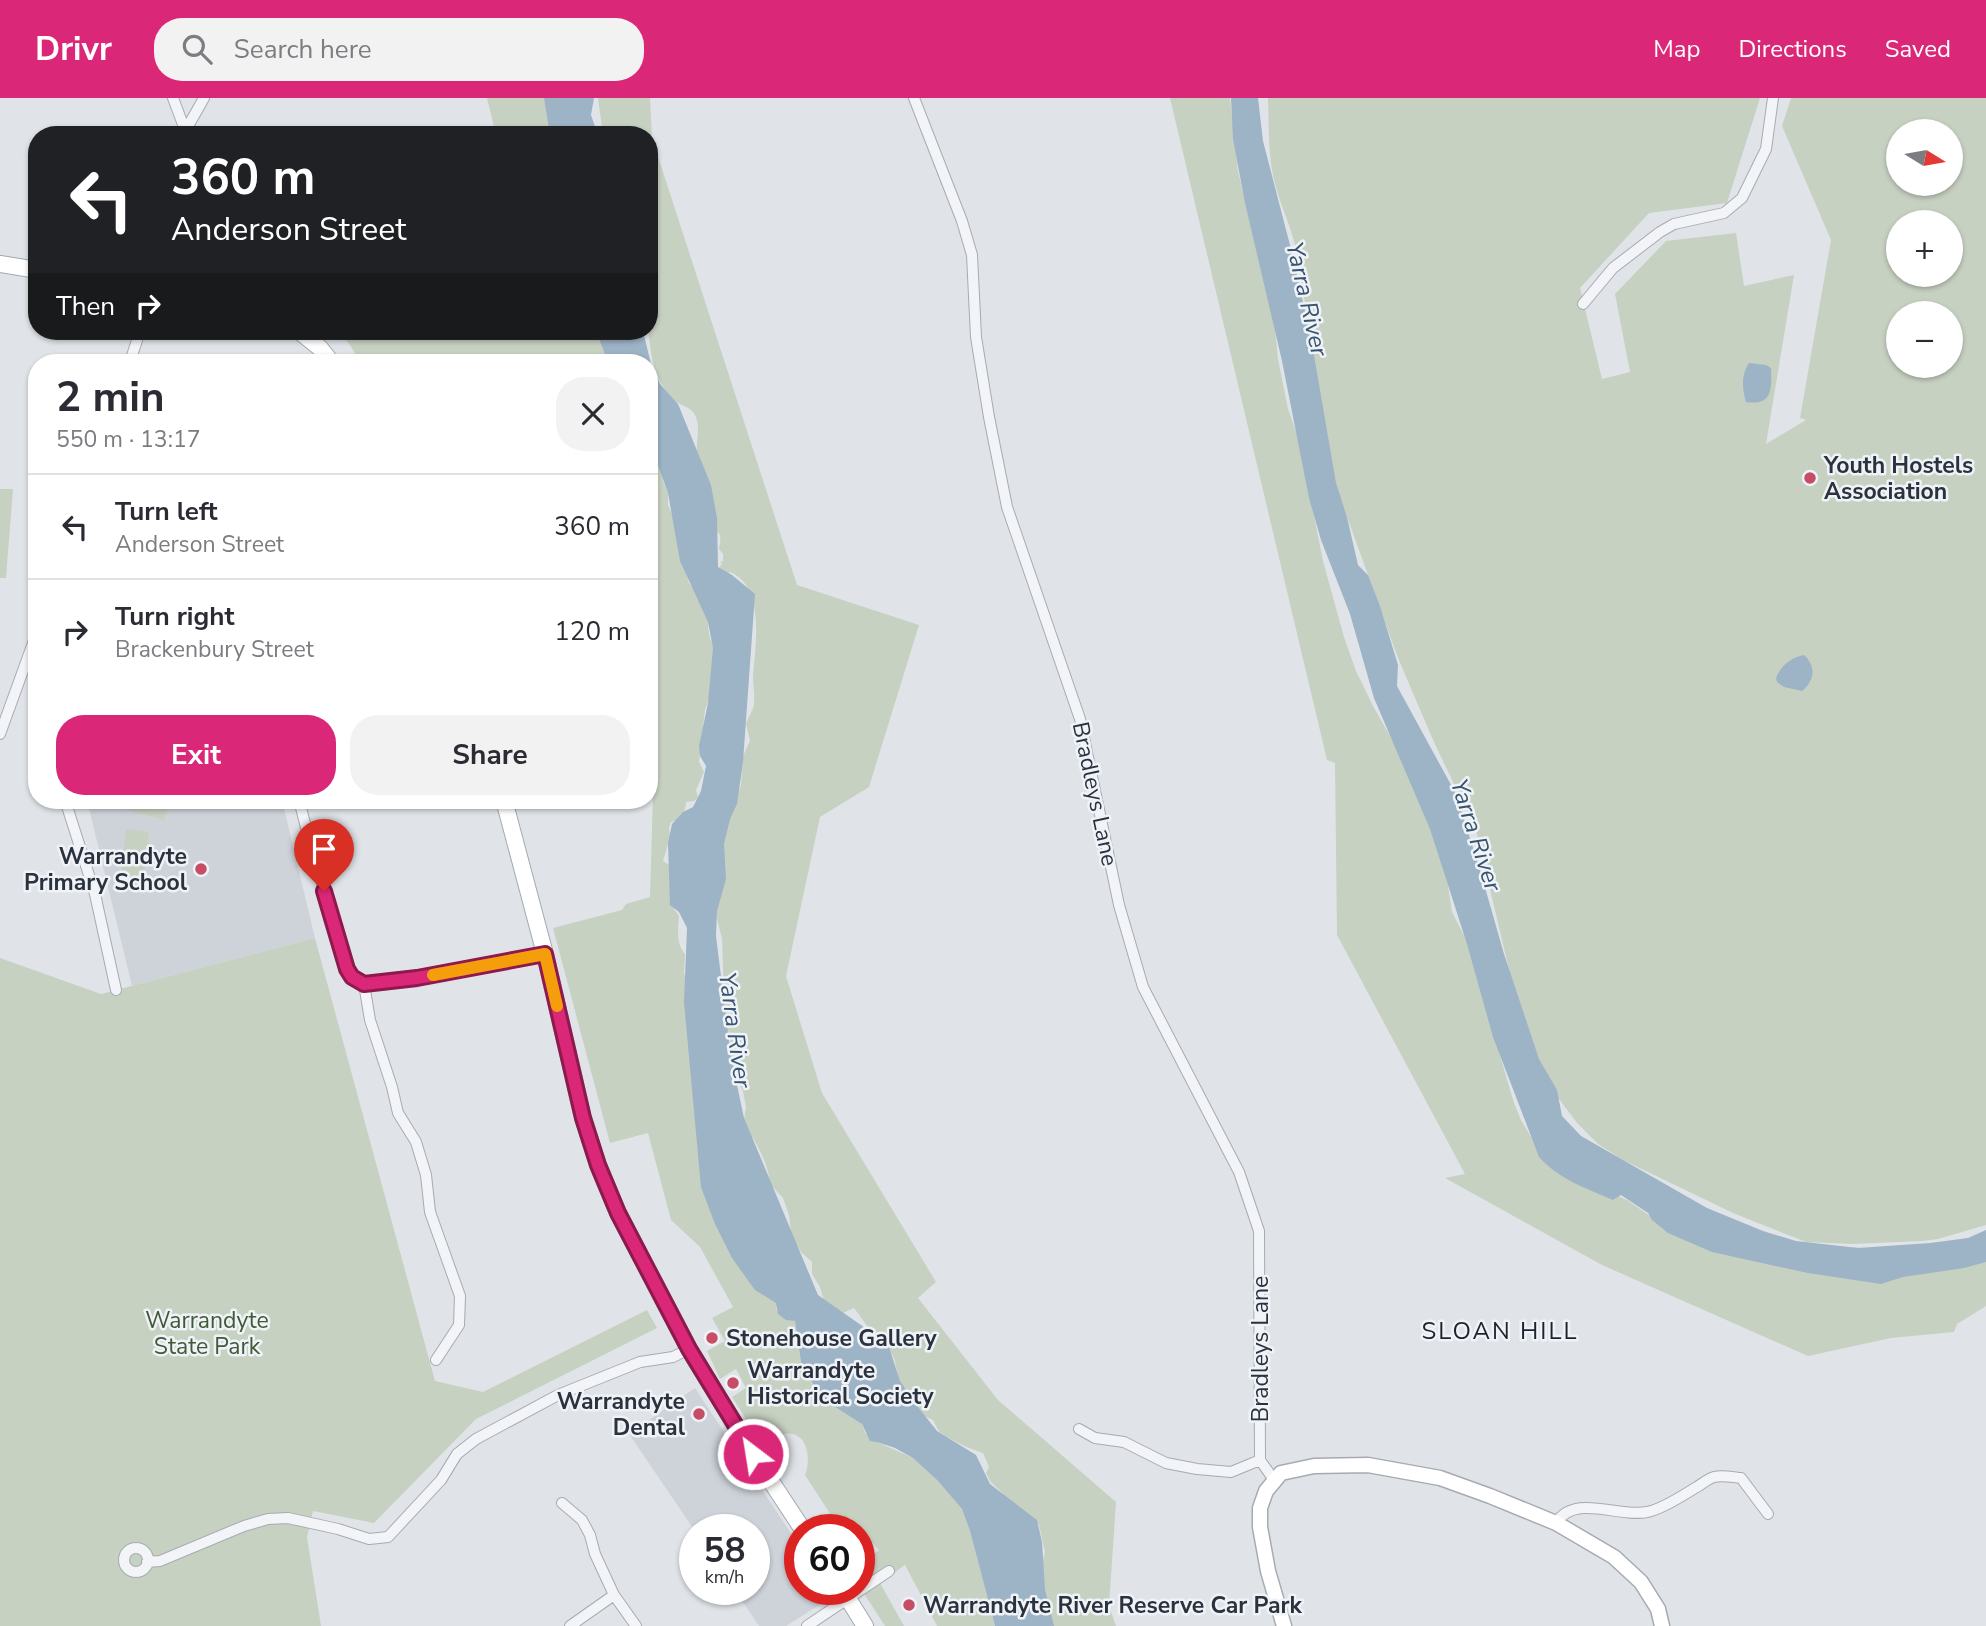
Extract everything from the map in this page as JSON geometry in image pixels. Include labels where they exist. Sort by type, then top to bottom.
[{"type":"main road","points":[[0,264],[28,269]]},
{"type":"main road","points":[[310,340],[325,354]]},
{"type":"main road","points":[[506,809],[545,954],[583,1118],[598,1165],[618,1213],[689,1349],[792,1514]]},
{"type":"main road","points":[[1284,1626],[1268,1571],[1260,1527],[1260,1508],[1266,1491],[1282,1473],[1314,1466],[1368,1465],[1440,1478],[1556,1523],[1614,1557],[1641,1582],[1658,1609],[1662,1626]]},
{"type":"main road","points":[[852,1605],[865,1626]]},
{"type":"street","points":[[173,98],[182,126]]},
{"type":"street","points":[[188,126],[204,98]]},
{"type":"street","name":"Bradleys Lane","points":[[914,98],[962,221],[972,255],[976,337],[1007,507],[1080,719],[1119,905],[1143,987],[1239,1172],[1259,1231],[1260,1460]]},
{"type":"street","points":[[1583,304],[1613,268],[1660,232],[1674,224],[1724,213],[1742,198],[1766,149],[1773,98]]},
{"type":"street","points":[[0,734],[28,657]]},
{"type":"street","points":[[68,809],[95,894],[116,990]]},
{"type":"street","points":[[301,809],[347,969],[352,977],[364,984],[545,954]]},
{"type":"street","points":[[364,984],[369,1020],[398,1112],[416,1142],[426,1175],[430,1212],[460,1296],[459,1325],[436,1360]]},
{"type":"street","points":[[147,1562],[160,1561],[244,1525],[268,1519],[288,1518],[369,1539],[388,1537],[441,1480],[457,1454],[476,1440],[558,1395],[640,1362],[673,1357],[689,1349]]},
{"type":"street","points":[[1079,1429],[1095,1438],[1124,1442],[1166,1463],[1197,1469],[1231,1472],[1260,1460],[1274,1480]]},
{"type":"street","points":[[1556,1523],[1565,1512],[1573,1509],[1647,1512],[1686,1494],[1712,1477],[1725,1476],[1741,1478],[1768,1514]]},
{"type":"street","points":[[562,1503],[582,1520],[614,1595],[636,1626]]},
{"type":"street","points":[[875,1578],[889,1571]]},
{"type":"street","points":[[570,1626],[614,1595]]},
{"type":"street","points":[[807,1626],[832,1605]]},
{"type":"shaded area","name":"Warrandyte Primary School","points":[[89,809],[284,809],[315,938],[132,986]]},
{"type":"shaded area","points":[[695,1388],[784,1523],[784,1605],[819,1605],[786,1626],[759,1626],[745,1605],[770,1605],[770,1514],[683,1514],[629,1434]]},
{"type":"green space","points":[[487,98],[546,98],[552,126],[494,126]]},
{"type":"green space","points":[[598,98],[650,98],[651,126],[602,126]]},
{"type":"green space","points":[[1170,98],[1230,98],[1238,171],[1274,320],[1278,359],[1288,409],[1299,440],[1323,561],[1344,637],[1356,671],[1427,810],[1447,879],[1452,912],[1471,949],[1514,1103],[1548,1166],[1627,1200],[1679,1236],[1986,1256],[1986,1306],[1957,1324],[1954,1332],[1891,1338],[1808,1356],[1602,1265],[1445,1178],[1465,1174],[1337,935],[1335,763],[1327,760]]},
{"type":"green space","points":[[1268,98],[1760,98],[1727,203],[1649,213],[1580,288],[1602,379],[1630,372],[1615,294],[1666,241],[1736,233],[1744,286],[1794,275],[1766,444],[1806,420],[1800,418],[1831,240],[1782,126],[1791,98],[1986,98],[1986,1225],[1923,1241],[1852,1244],[1806,1242],[1733,1213],[1623,1160],[1598,1144],[1577,1123],[1547,1083],[1520,1016],[1476,830],[1398,658],[1332,475],[1297,253],[1272,170]]},
{"type":"green space","points":[[658,156],[797,585],[919,625],[869,787],[820,817],[786,976],[822,1093],[936,1282],[918,1298],[998,1400],[1116,1502],[1109,1606],[1116,1626],[1050,1626],[1046,1592],[1040,1573],[1045,1552],[1039,1525],[990,1481],[986,1473],[989,1467],[983,1453],[946,1437],[933,1420],[904,1402],[894,1358],[887,1347],[870,1334],[854,1308],[841,1314],[824,1301],[812,1274],[812,1262],[801,1252],[791,1234],[789,1215],[783,1198],[770,1184],[762,1154],[753,1138],[745,1135],[743,1126],[746,1107],[743,1091],[733,1072],[730,1037],[725,1023],[722,939],[716,915],[722,832],[741,785],[743,756],[750,741],[746,724],[754,704],[756,618],[749,590],[741,580],[730,572],[726,574],[717,570],[722,564],[720,562],[723,561],[723,554],[719,549],[720,535],[709,522],[706,512],[697,458],[697,420],[690,410],[666,391],[658,378],[658,354],[651,354],[649,340],[658,340]]},
{"type":"green space","points":[[346,340],[603,340],[607,354],[355,354]]},
{"type":"green space","points":[[658,459],[689,583],[704,602],[712,620],[708,625],[711,639],[724,658],[705,710],[699,762],[704,772],[696,790],[698,798],[686,802],[682,815],[671,822],[663,861],[670,865],[674,909],[679,916],[679,941],[685,954],[684,973],[778,1306],[776,1308],[782,1316],[795,1321],[801,1362],[862,1424],[865,1433],[877,1442],[913,1458],[962,1509],[995,1626],[937,1626],[905,1565],[880,1583],[904,1626],[885,1626],[871,1605],[875,1605],[875,1553],[879,1550],[875,1545],[875,1514],[830,1514],[805,1475],[808,1461],[806,1446],[802,1440],[798,1436],[783,1434],[762,1444],[732,1397],[746,1388],[736,1369],[720,1379],[707,1351],[725,1341],[712,1318],[733,1307],[700,1247],[671,1220],[648,1133],[610,1143],[553,928],[622,910],[626,904],[650,897],[653,809],[658,809]]},
{"type":"green space","points":[[0,489],[13,489],[6,578],[0,578]]},
{"type":"green space","points":[[123,809],[167,809],[164,820]]},
{"type":"green space","points":[[126,829],[149,832],[144,877],[121,874]]},
{"type":"green space","name":"Warrandyte State Park","points":[[315,938],[435,1381],[483,1392],[647,1310],[657,1328],[476,1419],[374,1523],[313,1511],[307,1537],[321,1626],[0,1626],[0,958],[101,994]]},
{"type":"water","points":[[544,98],[594,98],[591,115],[595,126],[549,126]]},
{"type":"water","points":[[1231,98],[1258,98],[1263,141],[1311,338],[1336,483],[1358,565],[1368,575],[1380,606],[1398,665],[1397,686],[1456,794],[1504,954],[1539,1059],[1557,1090],[1562,1116],[1581,1136],[1707,1208],[1763,1231],[1796,1241],[1858,1248],[1968,1238],[1986,1230],[1986,1262],[1903,1277],[1881,1284],[1808,1273],[1712,1252],[1668,1233],[1652,1220],[1648,1213],[1621,1195],[1613,1200],[1583,1187],[1556,1172],[1539,1157],[1493,1037],[1430,829],[1374,698],[1350,614],[1321,540],[1309,498],[1282,361],[1245,203],[1233,139]]},
{"type":"water","points":[[599,340],[645,340],[649,354],[605,354]]},
{"type":"water","points":[[1749,363],[1771,368],[1769,395],[1755,403],[1746,402],[1744,392],[1743,382]]},
{"type":"water","points":[[658,380],[678,404],[711,485],[717,518],[718,567],[755,594],[743,762],[737,804],[724,844],[726,879],[717,911],[716,936],[731,1057],[744,1118],[818,1295],[888,1344],[900,1381],[937,1431],[976,1455],[990,1484],[1037,1520],[1042,1542],[1045,1589],[1054,1626],[995,1626],[962,1509],[913,1458],[895,1448],[870,1441],[862,1424],[826,1401],[816,1389],[801,1362],[795,1321],[786,1320],[778,1314],[776,1303],[755,1290],[732,1258],[701,1187],[684,1002],[687,928],[679,912],[670,905],[668,843],[672,824],[683,812],[693,807],[701,791],[706,766],[700,756],[699,746],[708,703],[713,648],[708,622],[680,561],[668,493],[658,465]]},
{"type":"water","points":[[1804,655],[1811,664],[1812,674],[1802,691],[1784,687],[1777,682],[1776,678],[1783,666]]},
{"type":"slow traffic","points":[[433,975],[545,954],[557,1006]]},
{"type":"place","name":"Youth Hostels Association","points":[[1810,478]]},
{"type":"place","name":"Warrandyte Primary School","points":[[201,869]]},
{"type":"place","name":"Stonehouse Gallery","points":[[712,1338]]},
{"type":"place","name":"Warrandyte Historical Society","points":[[733,1383]]},
{"type":"place","name":"Warrandyte Dental","points":[[699,1414]]},
{"type":"place","name":"Warrandyte River Reserve Car Park","points":[[909,1605]]},
{"type":"district","name":"SLOAN HILL","points":[[1500,1331]]},
{"type":"route","points":[[324,891],[347,969],[352,977],[364,984],[417,978],[545,954],[583,1118],[598,1165],[618,1213],[689,1349],[753,1454]]},
{"type":"water label","name":"Yarra River","points":[[1307,299]]},
{"type":"water label","name":"Yarra River","points":[[1476,835]]},
{"type":"water label","name":"Yarra River","points":[[735,1030]]}]
